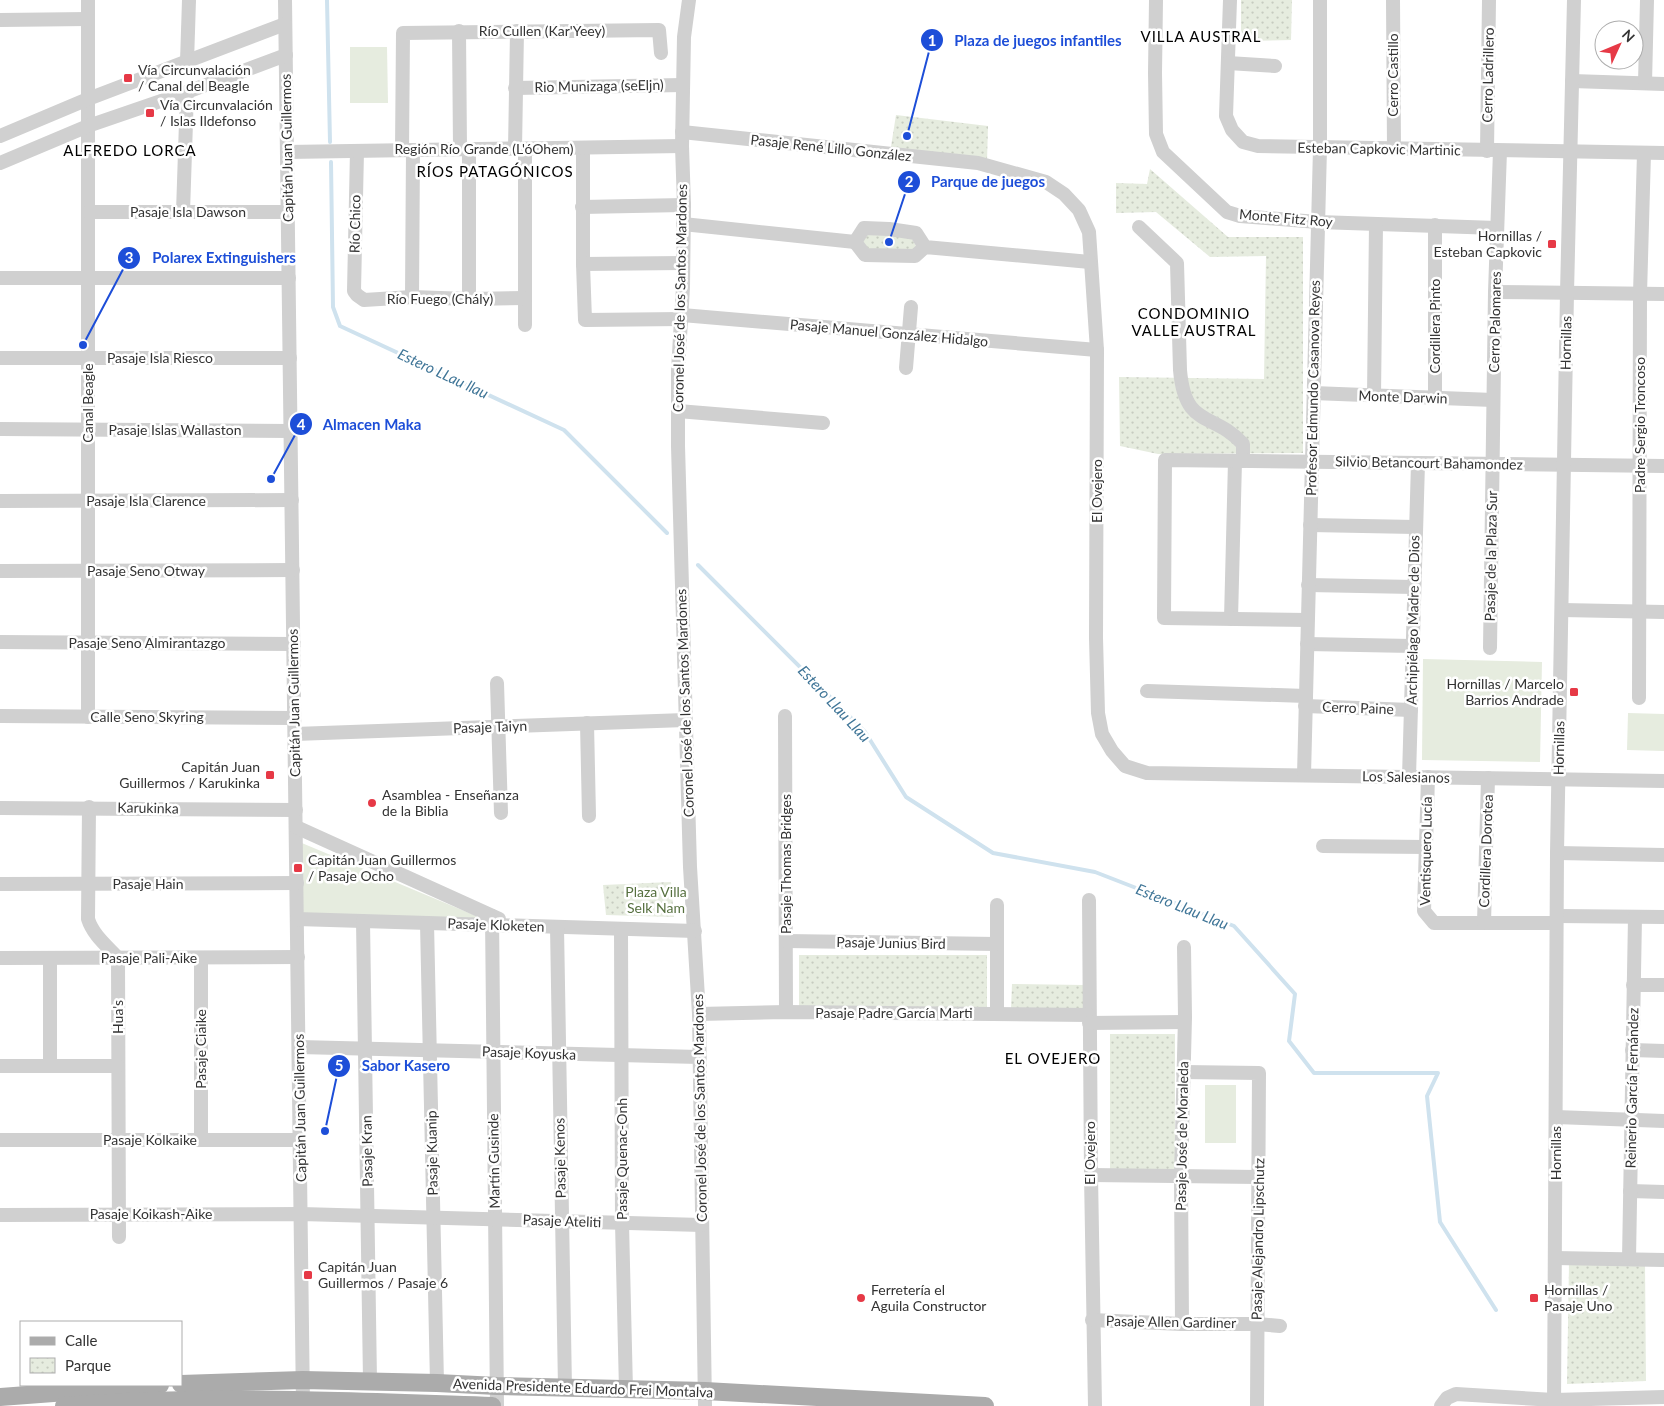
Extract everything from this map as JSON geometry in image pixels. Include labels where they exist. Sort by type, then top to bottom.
[{"type":"main road","name":"Avenida Presidente Eduardo Frei Montalva","points":[[182,1384],[303,1380],[437,1382],[626,1390],[705,1399],[985,1406]]},
{"type":"main road","points":[[0,1397],[147,1386]]},
{"type":"main road","name":"Avenida Presidente Eduardo Frei Montalva","points":[[64,1406],[185,1399],[492,1406]]},
{"type":"street","name":"Canal Beagle","points":[[88,0],[88,717]]},
{"type":"street","points":[[187,62],[189,0]]},
{"type":"street","name":"Capitán Juan Guillermos","points":[[285,0],[303,1402]]},
{"type":"street","name":"Coronel José de los Santos Mardones","points":[[689,0],[684,38],[682,132],[684,205],[678,411],[690,867],[699,1014],[705,1399]]},
{"type":"street","name":"Monte Fitz Roy","points":[[1156,0],[1156,134],[1163,152],[1227,212],[1240,216],[1318,222],[1497,228]]},
{"type":"street","name":"Esteban Capkovic Martinic","points":[[1230,0],[1226,116],[1232,130],[1243,142],[1258,146],[1320,148],[1664,153]]},
{"type":"street","name":"Profesor Edmundo Casanova Reyes","points":[[1304,775],[1320,148],[1320,0]]},
{"type":"street","name":"Cerro Castillo","points":[[1393,0],[1394,149]]},
{"type":"street","name":"Cerro Ladrillero","points":[[1489,0],[1494,151]]},
{"type":"street","name":"Hornillas","points":[[1554,1403],[1557,853],[1574,0]]},
{"type":"street","points":[[1644,83],[1647,0]]},
{"type":"street","points":[[0,20],[88,19]]},
{"type":"street","points":[[0,136],[88,99],[285,24]]},
{"type":"street","name":"Río Cullen (Kar'Yeey)","points":[[407,150],[403,33],[659,30],[661,53]]},
{"type":"street","points":[[517,31],[515,88],[520,149],[525,325]]},
{"type":"street","points":[[459,32],[469,299]]},
{"type":"street","points":[[0,163],[88,126],[286,55]]},
{"type":"street","points":[[1228,63],[1275,66]]},
{"type":"street","points":[[1572,81],[1664,84]]},
{"type":"street","name":"Rio Munizaga (seEljn)","points":[[515,88],[683,85]]},
{"type":"street","points":[[183,212],[187,92]]},
{"type":"street","name":"Pasaje René Lillo González","points":[[682,132],[978,163],[1046,182],[1064,194]]},
{"type":"street","name":"Región Río Grande (L'óOhem)","points":[[287,152],[682,146]]},
{"type":"street","points":[[583,149],[583,264],[683,263]]},
{"type":"street","points":[[407,150],[412,298]]},
{"type":"street","name":"Río Chico","points":[[356,151],[354,291],[357,295]]},
{"type":"street","name":"Cerro Palomares","points":[[1492,464],[1497,228],[1494,151]]},
{"type":"street","name":"Padre Sergio Troncoso","points":[[1639,698],[1640,294],[1644,153]]},
{"type":"street","name":"El Ovejero","points":[[1064,194],[1079,210],[1089,232],[1097,350],[1096,638],[1098,713],[1102,734],[1112,751],[1125,766],[1147,773]]},
{"type":"street","points":[[582,207],[684,205]]},
{"type":"street","name":"Pasaje Isla Dawson","points":[[88,212],[288,212]]},
{"type":"street","points":[[683,224],[855,242],[865,255],[915,256],[925,247],[1090,262]]},
{"type":"street","points":[[1374,396],[1376,224]]},
{"type":"street","name":"Cordillera Pinto","points":[[1435,225],[1435,398]]},
{"type":"street","points":[[1139,227],[1177,262],[1180,370],[1185,396],[1191,408],[1201,418],[1235,434],[1244,444],[1239,461],[1231,619],[1307,620]]},
{"type":"street","points":[[855,242],[864,228],[889,229],[916,234],[925,247]]},
{"type":"street","name":"Pasaje Manuel González Hidalgo","points":[[583,264],[585,320],[682,317],[1097,350]]},
{"type":"street","points":[[0,278],[289,278]]},
{"type":"street","points":[[1495,292],[1664,294]]},
{"type":"street","name":"Río Fuego (Chály)","points":[[357,295],[364,300],[525,298]]},
{"type":"street","points":[[906,368],[910,308]]},
{"type":"street","name":"Pasaje Isla Riesco","points":[[0,358],[290,358]]},
{"type":"street","name":"Monte Darwin","points":[[1313,394],[1493,400]]},
{"type":"street","points":[[678,411],[823,423]]},
{"type":"street","name":"Pasaje Islas Wallaston","points":[[0,429],[291,431]]},
{"type":"street","name":"Silvio Betancourt Bahamondez","points":[[1231,619],[1164,618],[1165,460],[1664,466]]},
{"type":"street","name":"Archipiélago Madre de Dios","points":[[1410,777],[1418,463]]},
{"type":"street","name":"Pasaje de la Plaza Sur","points":[[1490,648],[1492,464]]},
{"type":"street","name":"Pasaje Isla Clarence","points":[[0,502],[292,500]]},
{"type":"street","points":[[1310,526],[1415,527]]},
{"type":"street","name":"Pasaje Seno Otway","points":[[0,571],[293,570]]},
{"type":"street","points":[[1308,584],[1414,587]]},
{"type":"street","points":[[1562,610],[1664,612]]},
{"type":"street","name":"Pasaje Seno Almirantazgo","points":[[0,642],[294,644]]},
{"type":"street","points":[[1307,644],[1412,646]]},
{"type":"street","points":[[497,683],[501,813]]},
{"type":"street","name":"Cerro Paine","points":[[1147,692],[1305,701],[1411,710]]},
{"type":"street","name":"Calle Seno Skyring","points":[[0,716],[294,718]]},
{"type":"street","name":"Pasaje Thomas Bridges","points":[[785,716],[786,1012]]},
{"type":"street","name":"Pasaje Taiyn","points":[[295,734],[685,720]]},
{"type":"street","points":[[586,723],[589,816]]},
{"type":"street","name":"Los Salesianos","points":[[1147,773],[1664,781]]},
{"type":"street","name":"Ventisquero Lucía","points":[[1428,777],[1424,911],[1434,923],[1484,923]]},
{"type":"street","name":"Cordillera Dorotea","points":[[1484,923],[1488,778]]},
{"type":"street","points":[[90,807],[88,919],[90,927],[118,958]]},
{"type":"street","name":"Karukinka","points":[[0,808],[90,807],[296,810]]},
{"type":"street","points":[[296,827],[492,921]]},
{"type":"street","points":[[1323,846],[1426,847]]},
{"type":"street","points":[[1557,853],[1664,855]]},
{"type":"street","name":"Pasaje Hain","points":[[0,884],[297,883]]},
{"type":"street","name":"El Ovejero","points":[[1089,900],[1094,1406]]},
{"type":"street","points":[[997,905],[997,1014]]},
{"type":"street","name":"Reinerio García Fernández","points":[[1629,1259],[1635,917]]},
{"type":"street","points":[[1484,923],[1664,917]]},
{"type":"street","name":"Pasaje Kloketen","points":[[297,919],[427,923],[492,921],[513,926],[694,931]]},
{"type":"street","name":"Pasaje Kran","points":[[363,921],[370,1381]]},
{"type":"street","name":"Martín Gusinde","points":[[492,921],[497,1406]]},
{"type":"street","name":"Pasaje Kuanip","points":[[427,923],[437,1382]]},
{"type":"street","name":"Pasaje Kenos","points":[[556,927],[565,1388]]},
{"type":"street","name":"Pasaje Quenac-Onh","points":[[621,929],[622,1223],[626,1390]]},
{"type":"street","name":"Pasaje Junius Bird","points":[[786,941],[997,944]]},
{"type":"street","name":"Pasaje José de Moraleda","points":[[1182,1324],[1184,947]]},
{"type":"street","name":"Pasaje Pali-Aike","points":[[0,958],[298,958]]},
{"type":"street","points":[[50,958],[50,1066]]},
{"type":"street","name":"Hua's","points":[[118,958],[119,1238]]},
{"type":"street","name":"Pasaje Ciaike","points":[[201,958],[201,1140]]},
{"type":"street","points":[[1633,985],[1664,985]]},
{"type":"street","name":"Pasaje Padre García Marti","points":[[699,1014],[786,1012],[997,1014],[1184,1022]]},
{"type":"street","name":"Pasaje Koyuska","points":[[299,1047],[699,1057]]},
{"type":"street","points":[[1632,1050],[1664,1051]]},
{"type":"street","points":[[0,1066],[118,1066]]},
{"type":"street","name":"Pasaje Alejandro Lipschutz","points":[[1182,1072],[1259,1073],[1257,1406]]},
{"type":"street","points":[[1556,1118],[1664,1120]]},
{"type":"street","name":"Pasaje Kolkaike","points":[[0,1140],[300,1140]]},
{"type":"street","points":[[1091,1176],[1258,1177]]},
{"type":"street","points":[[1630,1191],[1664,1192]]},
{"type":"street","name":"Pasaje Ateliti","points":[[301,1214],[702,1225]]},
{"type":"street","name":"Pasaje Koikash-Aike","points":[[0,1215],[301,1214]]},
{"type":"street","points":[[1555,1258],[1664,1260]]},
{"type":"street","name":"Pasaje Allen Gardiner","points":[[1092,1320],[1280,1326]]},
{"type":"street","points":[[1441,1406],[1447,1398],[1456,1394],[1554,1403],[1664,1397]]},
{"type":"green space","points":[[1241,0],[1292,0],[1291,40],[1241,41]]},
{"type":"green space","points":[[350,47],[387,47],[388,103],[350,103]]},
{"type":"green space","points":[[896,115],[988,126],[987,161],[890,153]]},
{"type":"green space","points":[[1150,169],[1228,237],[1303,237],[1303,453],[1158,454],[1120,446],[1119,377],[1264,379],[1266,256],[1210,257],[1156,212],[1116,213],[1116,183],[1147,184]]},
{"type":"green space","points":[[868,232],[910,235],[916,246],[916,251],[867,251],[864,248],[862,238]]},
{"type":"green space","points":[[1423,659],[1542,662],[1540,762],[1422,760]]},
{"type":"green space","points":[[1628,713],[1664,714],[1664,751],[1627,750]]},
{"type":"green space","points":[[297,841],[486,920],[295,916]]},
{"type":"green space","name":"Plaza Villa Selk Nam","points":[[671,882],[674,917],[606,915],[603,885]]},
{"type":"green space","points":[[799,955],[987,955],[987,1009],[799,1008]]},
{"type":"green space","points":[[1012,984],[1084,985],[1084,1009],[1011,1009]]},
{"type":"green space","points":[[1110,1034],[1175,1034],[1175,1169],[1110,1169]]},
{"type":"green space","points":[[1205,1085],[1236,1085],[1236,1143],[1205,1143]]},
{"type":"green space","points":[[1569,1264],[1645,1264],[1646,1381],[1567,1384]]},
{"type":"waterway","name":"Estero LLau llau","points":[[327,0],[330,142]]},
{"type":"waterway","name":"Estero LLau llau","points":[[331,162],[333,307],[340,326],[564,430],[667,533]]},
{"type":"waterway","name":"Estero Llau Llau","points":[[698,565],[865,732],[906,797],[993,853],[1095,872],[1234,926],[1295,994],[1289,1041],[1314,1073],[1438,1073],[1427,1096],[1440,1222],[1496,1310]]},
{"type":"place","name":"Vía Circunvalación / Canal del Beagle","points":[[128,78]]},
{"type":"place","name":"Vía Circunvalación / Islas Ildefonso","points":[[150,113]]},
{"type":"place","name":"Plaza de juegos infantiles","points":[[907,136]]},
{"type":"place","name":"Parque de juegos","points":[[889,242]]},
{"type":"place","name":"Hornillas / Esteban Capkovic","points":[[1552,244]]},
{"type":"place","name":"Polarex Extinguishers","points":[[83,345]]},
{"type":"place","name":"Almacen Maka","points":[[271,479]]},
{"type":"place","name":"Hornillas / Marcelo Barrios Andrade","points":[[1574,692]]},
{"type":"place","name":"Capitán Juan Guillermos / Karukinka","points":[[270,775]]},
{"type":"place","name":"Asamblea - Enseñanza de la Biblia","points":[[372,803]]},
{"type":"place","name":"Capitán Juan Guillermos / Pasaje Ocho","points":[[298,868]]},
{"type":"place","name":"Sabor Kasero","points":[[325,1131]]},
{"type":"place","name":"Capitán Juan Guillermos / Pasaje 6","points":[[308,1275]]},
{"type":"place","name":"Ferretería el Aguila Constructor","points":[[861,1298]]},
{"type":"place","name":"Hornillas / Pasaje Uno","points":[[1534,1298]]},
{"type":"district","name":"VILLA AUSTRAL","points":[[1201,37]]},
{"type":"district","name":"ALFREDO LORCA","points":[[130,151]]},
{"type":"district","name":"RÍOS PATAGÓNICOS","points":[[495,172]]},
{"type":"district","name":"CONDOMINIO VALLE AUSTRAL","points":[[1194,322]]},
{"type":"district","name":"EL OVEJERO","points":[[1053,1059]]}]
